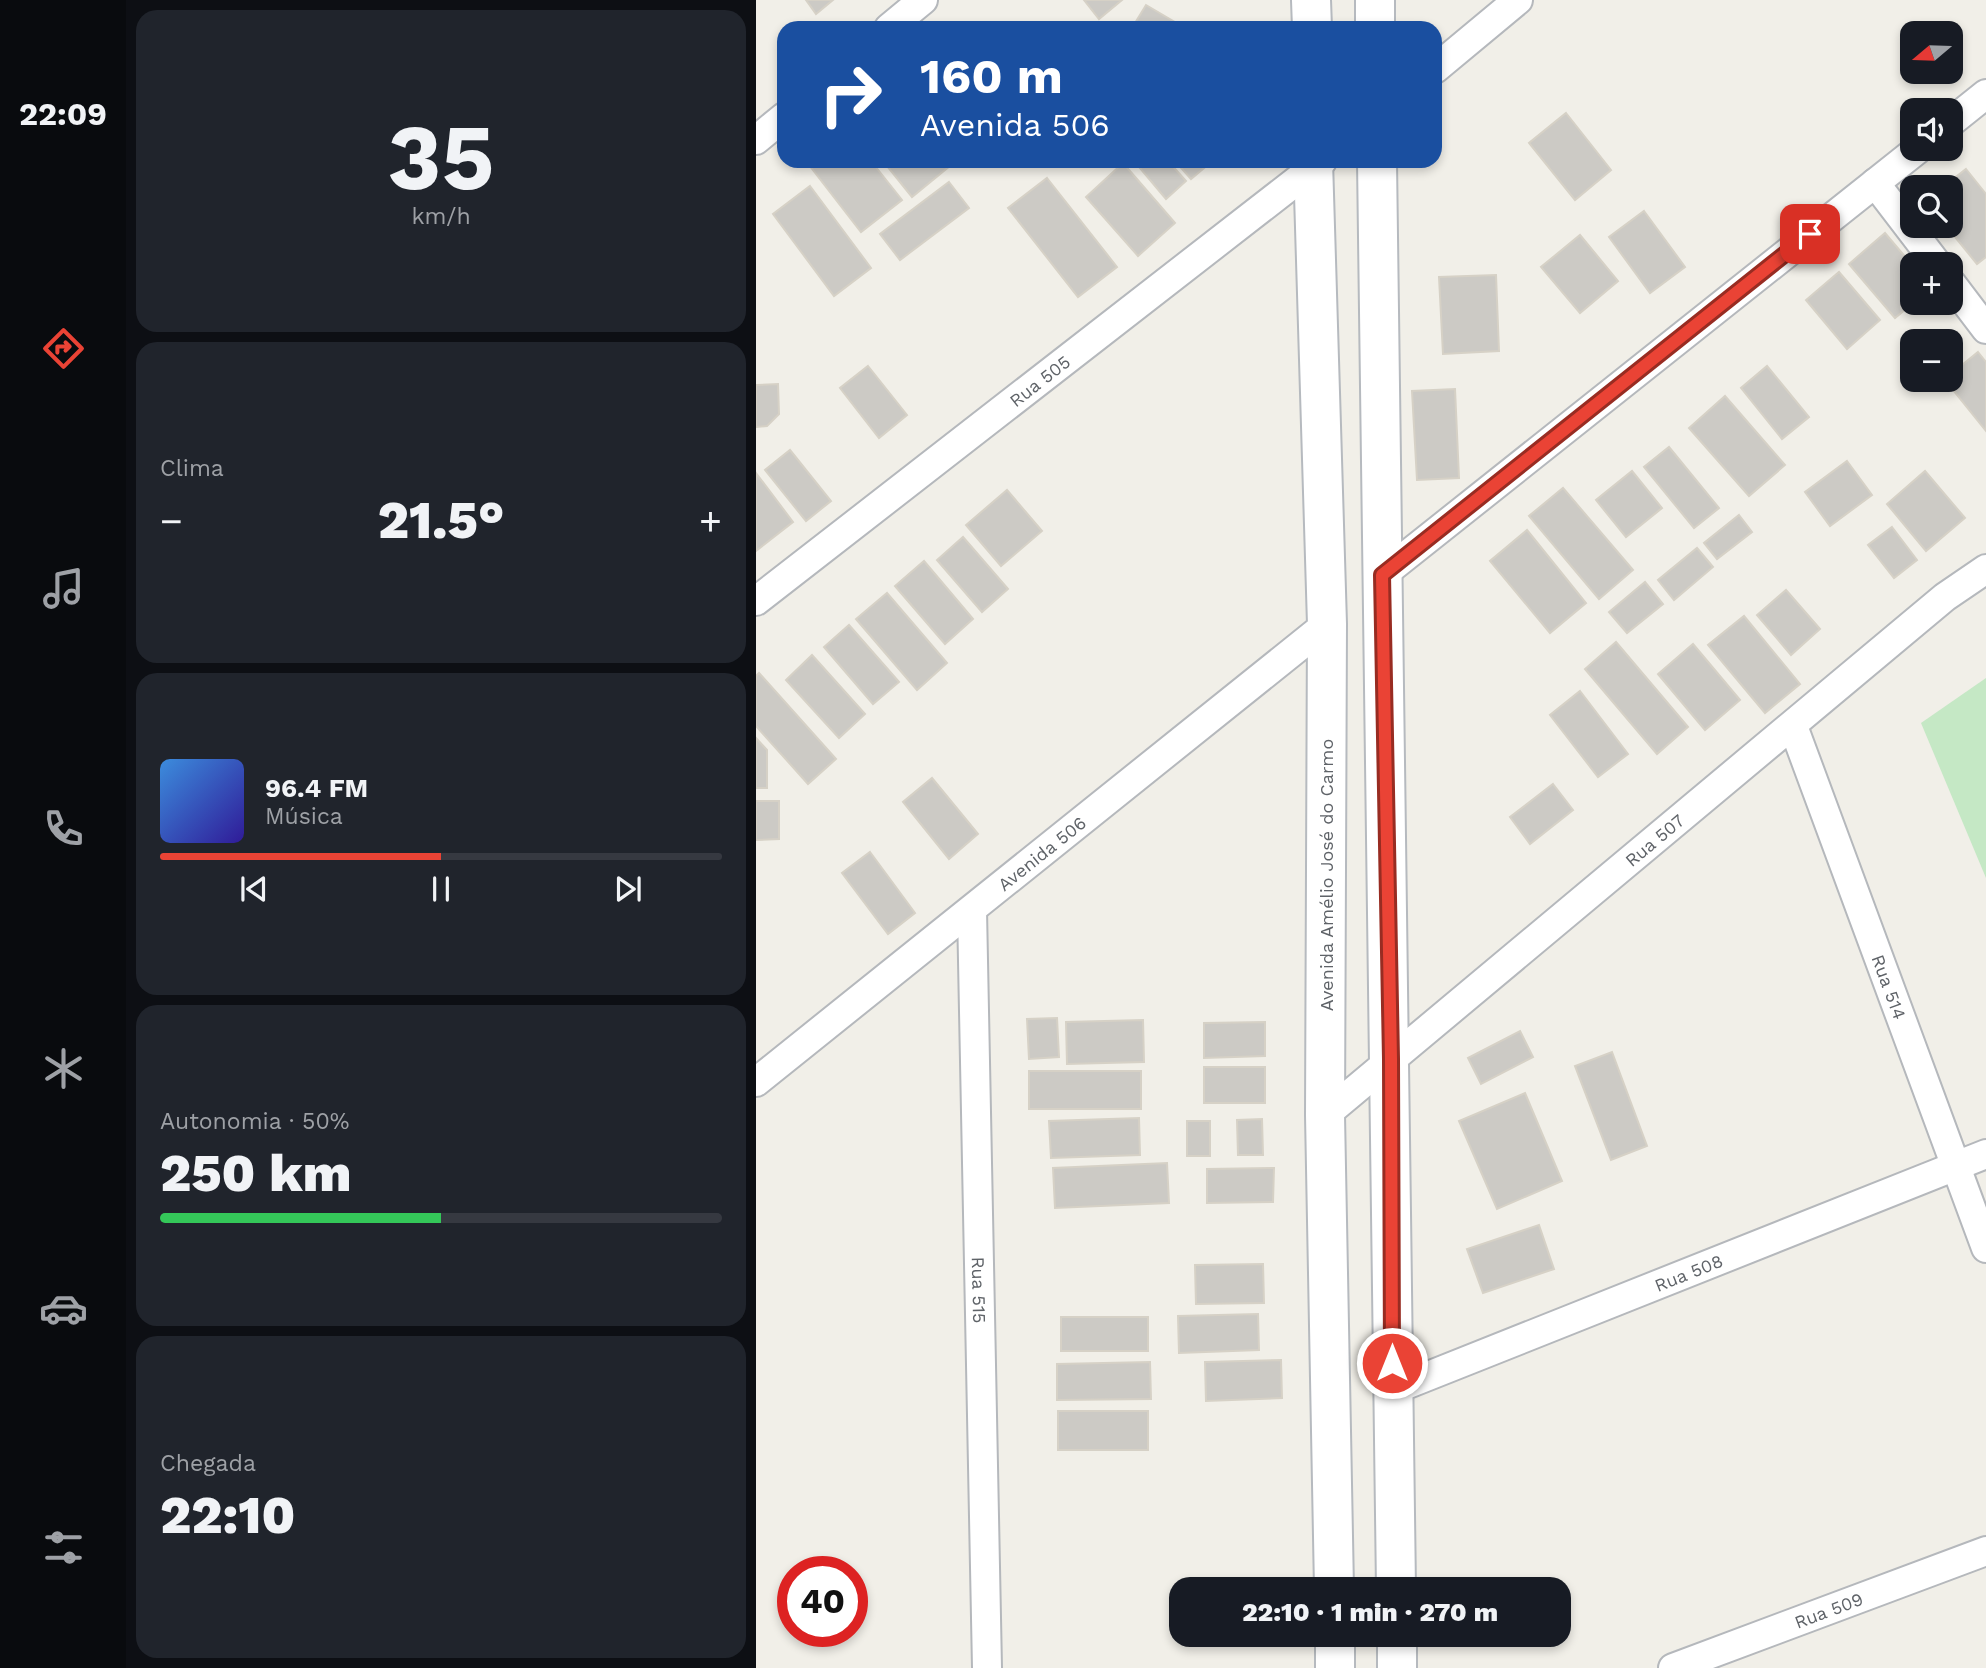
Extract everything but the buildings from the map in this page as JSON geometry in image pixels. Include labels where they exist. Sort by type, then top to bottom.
[{"type":"street","points":[[897,21],[922,0]]},
{"type":"street","points":[[1311,0],[1312,21]]},
{"type":"street","points":[[1375,0],[1375,21]]},
{"type":"street","points":[[1442,63],[1518,0]]},
{"type":"street","points":[[1963,112],[1986,94]]},
{"type":"street","points":[[756,141],[777,123]]},
{"type":"street","points":[[1382,575],[1903,161]]},
{"type":"street","name":"Rua 505","points":[[756,601],[1310,168]]},
{"type":"street","name":"Avenida Amélio José do Carmo","points":[[1316,168],[1327,624],[1325,1115],[1334,1577]]},
{"type":"street","points":[[1377,168],[1396,1577]]},
{"type":"street","points":[[1875,183],[1928,252]]},
{"type":"street","points":[[1963,299],[1986,329]]},
{"type":"street","name":"Rua 507","points":[[1325,1115],[1945,597],[1986,569]]},
{"type":"street","name":"Avenida 506","points":[[756,1082],[1327,624]]},
{"type":"street","name":"Rua 514","points":[[1793,726],[1986,1248]]},
{"type":"street","name":"Rua 515","points":[[972,910],[988,1668]]},
{"type":"street","name":"Rua 508","points":[[1393,1390],[1986,1154]]},
{"type":"street","name":"Rua 509","points":[[1673,1668],[1986,1551]]},
{"type":"street","points":[[1335,1647],[1335,1668]]},
{"type":"street","points":[[1397,1647],[1397,1668]]},
{"type":"green space","points":[[1986,678],[1986,878],[1921,723]]},
{"type":"route","points":[[1392,1363],[1391,1059],[1382,575],[1810,234]]}]
